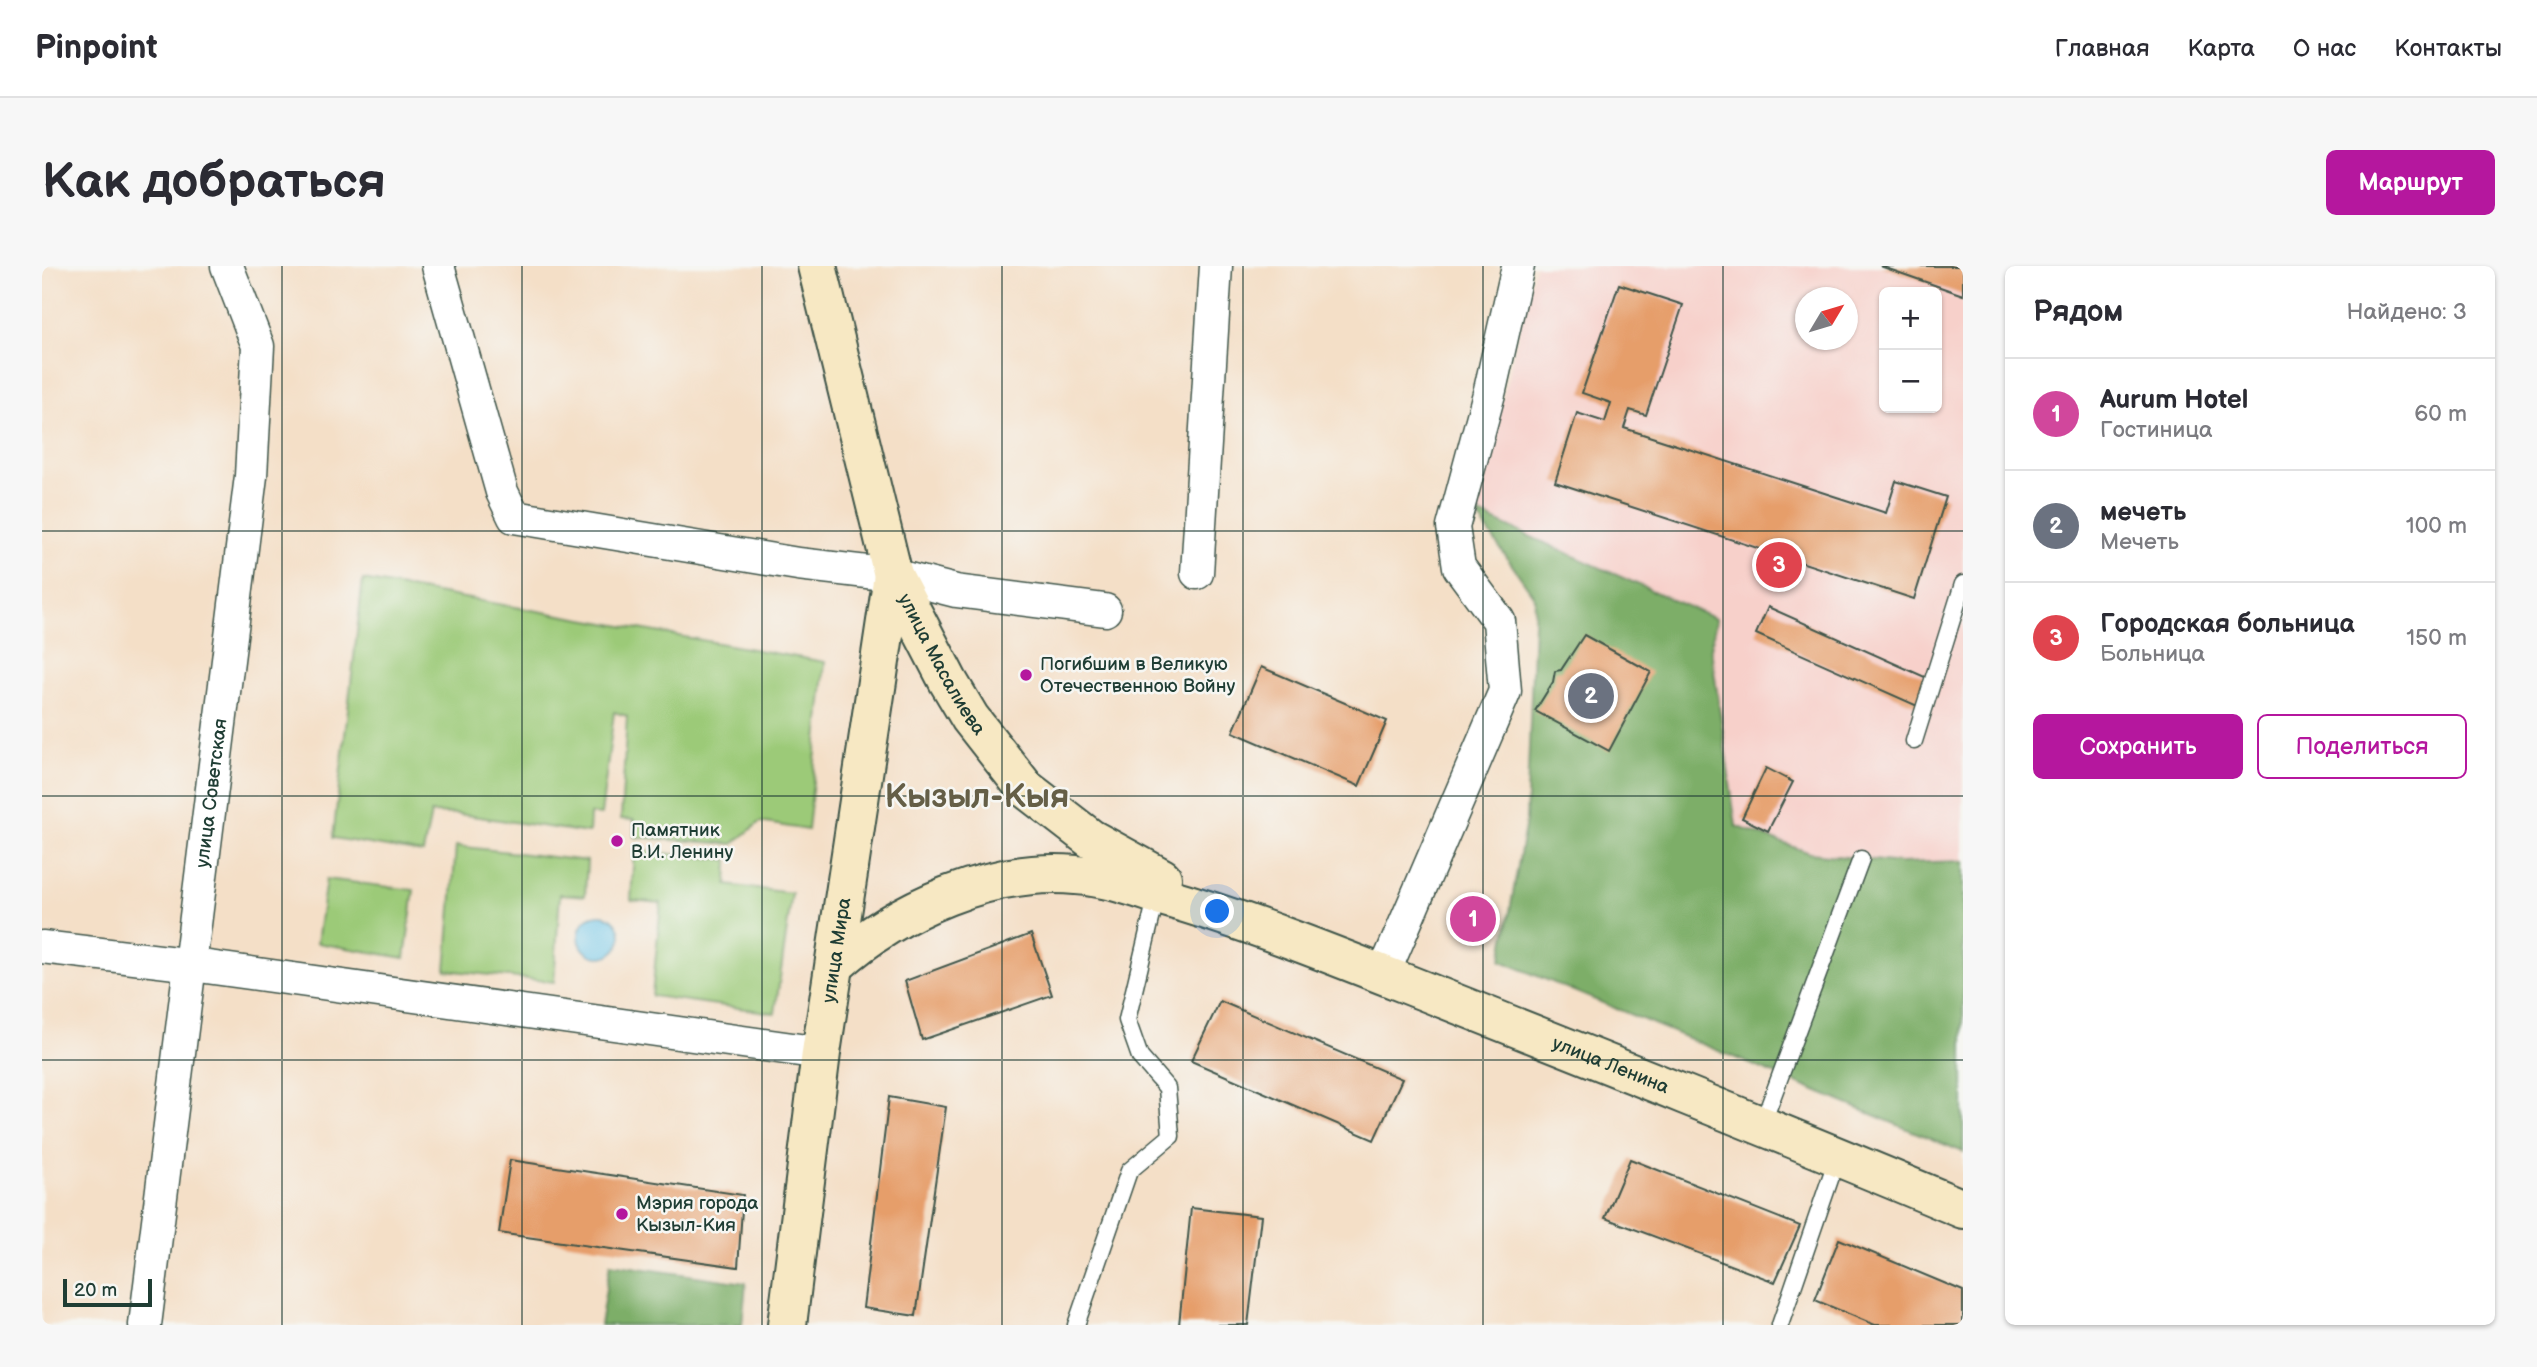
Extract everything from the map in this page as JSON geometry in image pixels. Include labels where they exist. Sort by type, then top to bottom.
[{"type":"main road","name":"улица Масалиева","points":[[817,266],[893,575],[970,718],[1025,789],[1091,839],[1131,863],[1258,925]]},
{"type":"main road","name":"улица Мира","points":[[787,1325],[821,1053],[893,575]]},
{"type":"main road","points":[[836,964],[874,933],[953,896],[993,882],[1031,876],[1073,874],[1116,881],[1258,925]]},
{"type":"main road","name":"улица Ленина","points":[[1258,925],[1762,1125],[1963,1209]]},
{"type":"street","name":"улица Советская","points":[[145,1325],[251,476],[258,346],[227,266]]},
{"type":"street","points":[[438,266],[502,492],[514,517],[798,564],[893,575],[956,591],[1105,610]]},
{"type":"street","points":[[1197,573],[1216,266]]},
{"type":"street","points":[[1383,975],[1505,691],[1499,621],[1459,567],[1453,527],[1490,390],[1518,266]]},
{"type":"street","points":[[42,947],[192,965],[821,1053]]},
{"type":"lane","points":[[1914,741],[1963,584]]},
{"type":"lane","points":[[1762,1125],[1861,859]]},
{"type":"lane","points":[[1076,1325],[1129,1171],[1171,1136],[1167,1088],[1140,1057],[1127,1020],[1157,894]]},
{"type":"lane","points":[[1780,1325],[1838,1156]]},
{"type":"shaded area","points":[[1535,266],[1963,266],[1963,861],[1900,863],[1810,853],[1736,826],[1711,649],[1716,619],[1475,512]]},
{"type":"green space","points":[[1475,512],[1716,619],[1711,649],[1736,826],[1810,853],[1900,863],[1963,861],[1963,1152],[1501,961],[1526,821],[1535,598]]},
{"type":"green space","points":[[363,580],[825,662],[808,830],[760,822],[733,844],[634,837],[634,820],[621,819],[627,716],[614,712],[601,815],[590,814],[589,833],[458,814],[431,813],[423,853],[333,838]]},
{"type":"green space","points":[[456,846],[587,861],[585,896],[560,894],[554,982],[446,970]]},
{"type":"green space","points":[[634,850],[728,860],[727,885],[792,893],[775,1013],[652,996],[661,903],[631,900]]},
{"type":"green space","points":[[326,879],[414,890],[405,958],[317,943]]},
{"type":"green space","points":[[610,1264],[746,1283],[742,1325],[600,1325]]},
{"type":"water","points":[[600,915],[615,921],[621,936],[615,951],[600,957],[585,951],[579,936],[585,921]]},
{"type":"building","points":[[1880,266],[1963,266],[1963,295]]},
{"type":"building","points":[[1619,284],[1683,305],[1646,415],[1630,410],[1624,428],[1886,513],[1896,481],[1946,497],[1914,599],[1555,482],[1577,413],[1605,422],[1611,403],[1582,393]]},
{"type":"building","points":[[1768,607],[1936,682],[1924,709],[1756,634]]},
{"type":"building","points":[[1584,635],[1651,672],[1609,751],[1535,711],[1553,682],[1555,671],[1561,670]]},
{"type":"building","points":[[1261,667],[1387,721],[1359,786],[1233,732]]},
{"type":"building","points":[[1766,768],[1793,782],[1768,831],[1742,818]]},
{"type":"building","points":[[1031,934],[1052,995],[922,1040],[905,981]]},
{"type":"building","points":[[1220,1001],[1402,1079],[1374,1140],[1191,1061]]},
{"type":"building","points":[[889,1097],[946,1107],[916,1316],[863,1308]]},
{"type":"building","points":[[1630,1159],[1800,1226],[1775,1282],[1605,1218]]},
{"type":"building","name":"Мэрия города Кызыл-Кия","points":[[510,1160],[743,1195],[738,1267],[499,1233]]},
{"type":"building","points":[[1191,1208],[1261,1216],[1248,1325],[1179,1325]]},
{"type":"building","points":[[1839,1239],[1963,1291],[1963,1325],[1875,1325],[1815,1300]]},
{"type":"place","name":"Городская больница","points":[[1779,565]]},
{"type":"place","name":"Погибшим в Великую Отечественною Войну","points":[[1026,675]]},
{"type":"place","name":"мечеть","points":[[1591,696]]},
{"type":"place","name":"Памятник В.И. Ленину","points":[[617,841]]},
{"type":"place","name":"Aurum Hotel","points":[[1473,919]]},
{"type":"place","name":"Мэрия города Кызыл-Кия","points":[[622,1214]]},
{"type":"district","name":"Кызыл-Кыя","points":[[977,797]]}]
